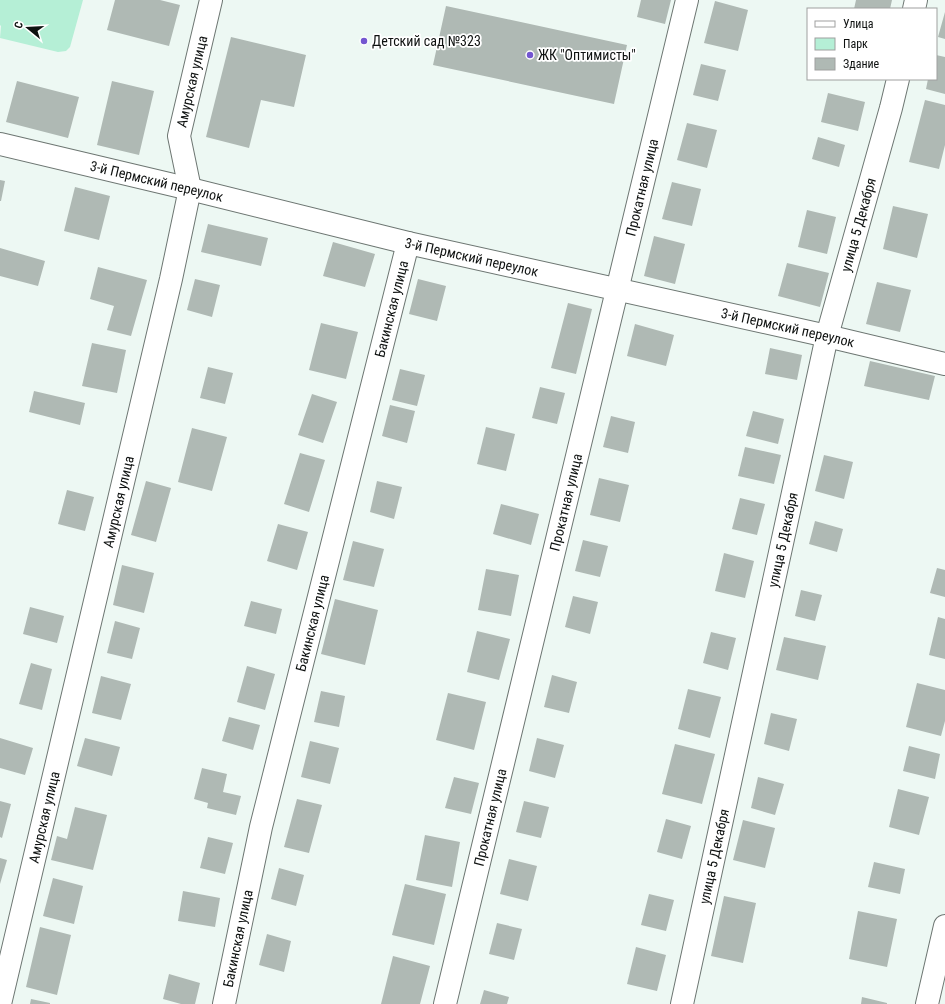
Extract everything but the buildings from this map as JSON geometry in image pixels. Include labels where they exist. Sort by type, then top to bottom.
[{"type":"street","name":"Амурская улица","points":[[0,1004],[169,286],[190,189],[179,136],[211,0]]},
{"type":"street","name":"Прокатная улица","points":[[445,1004],[688,0]]},
{"type":"street","name":"улица 5 Декабря","points":[[682,1004],[827,336],[892,108],[898,80]]},
{"type":"street","name":"3-й Пермский переулок","points":[[0,144],[408,243],[827,336],[945,364]]},
{"type":"street","name":"Бакинская улица","points":[[224,1004],[261,827],[408,243]]},
{"type":"street","points":[[927,1004],[945,926]]},
{"type":"green space","points":[[0,0],[83,0],[70,47],[66,51],[58,52],[0,38]]},
{"type":"place","name":"Детский сад №323","points":[[364,41]]},
{"type":"place","name":"ЖК \"Оптимисты\"","points":[[530,55]]}]
